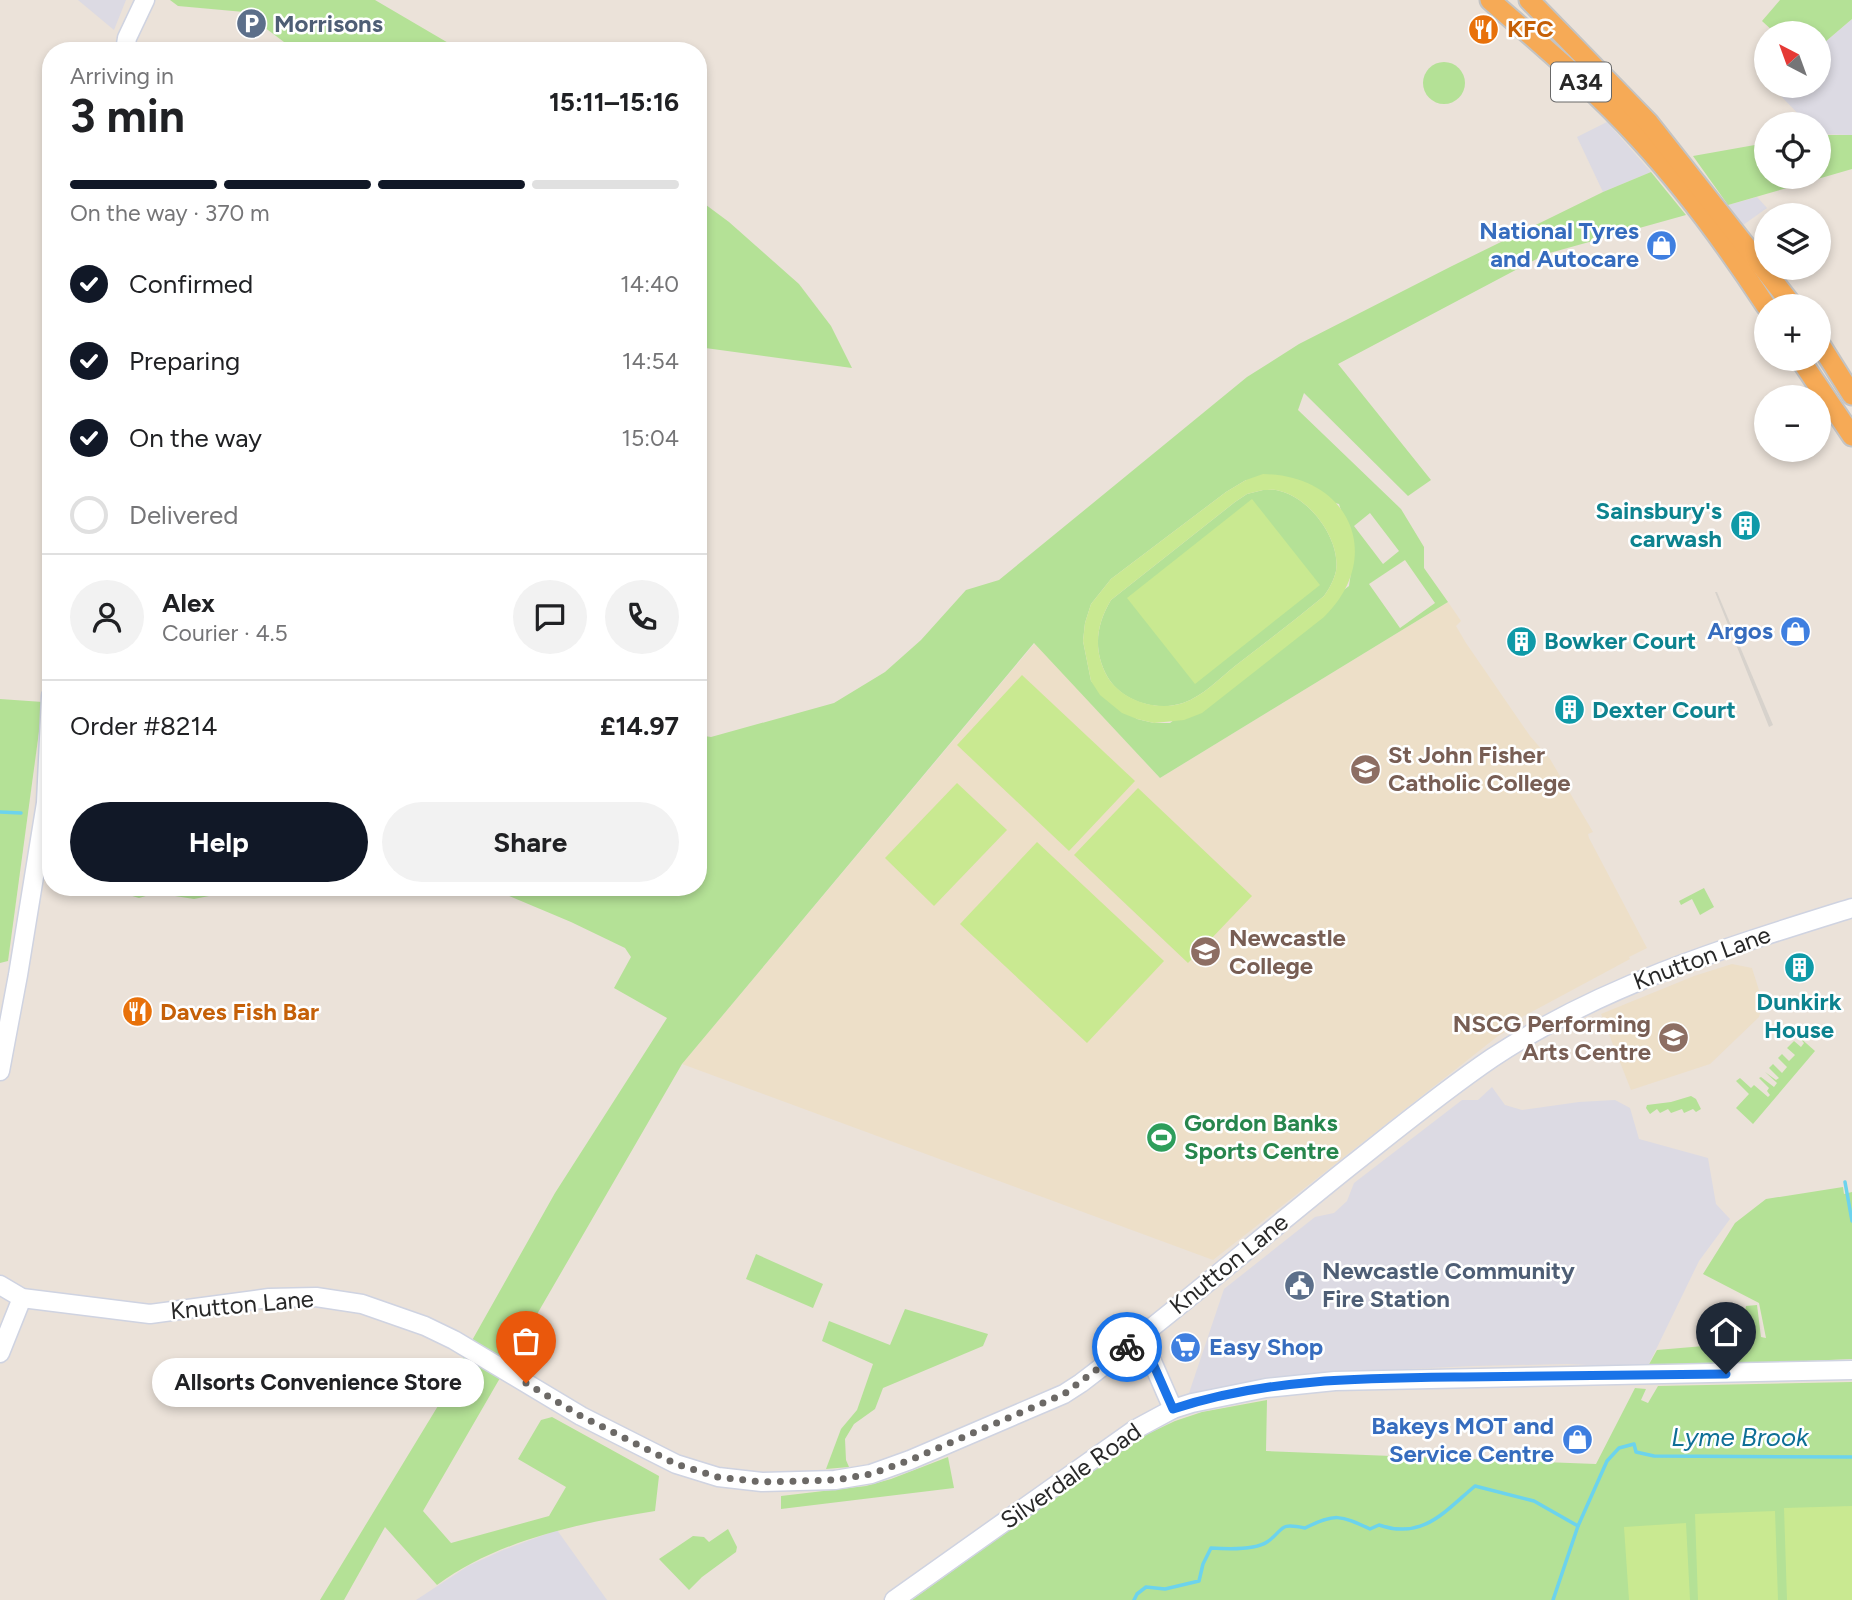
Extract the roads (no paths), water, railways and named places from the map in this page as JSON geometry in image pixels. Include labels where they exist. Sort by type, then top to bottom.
[{"type":"highway","name":"A34","points":[[1490,0],[1675,168]]},
{"type":"highway","name":"A34","points":[[1529,0],[1648,123],[1675,168],[1708,210],[1783,294]]},
{"type":"highway","name":"A34","points":[[1708,210],[1759,294]]},
{"type":"highway","points":[[1820,371],[1852,436]]},
{"type":"highway","points":[[1829,371],[1852,395]]},
{"type":"main road","points":[[126,42],[145,0]]},
{"type":"main road","points":[[0,1071],[42,829]]},
{"type":"main road","name":"Knutton Lane","points":[[22,1298],[150,1314],[269,1298],[338,1299],[393,1314],[454,1340],[581,1416],[676,1464],[718,1477],[762,1482],[835,1480],[871,1474],[1064,1394],[1136,1340],[1420,1110],[1493,1057],[1584,1006],[1674,965],[1852,908]]},
{"type":"main road","points":[[0,1285],[22,1298],[0,1353]]},
{"type":"main road","points":[[1136,1340],[1151,1359],[1173,1409]]},
{"type":"main road","name":"Silverdale Road","points":[[894,1600],[1134,1430],[1173,1409],[1192,1403],[1266,1388],[1335,1381],[1852,1370]]},
{"type":"waterway","name":"Lyme Brook","points":[[0,812],[21,813]]},
{"type":"waterway","points":[[1845,1182],[1852,1221]]},
{"type":"waterway","points":[[1134,1600],[1146,1587],[1165,1589],[1199,1581],[1211,1548],[1262,1545],[1282,1528],[1305,1528],[1331,1518],[1344,1519],[1370,1529],[1379,1525],[1394,1529],[1421,1526],[1443,1514],[1475,1486],[1534,1501],[1578,1526],[1607,1461],[1619,1448],[1634,1444],[1636,1452],[1654,1456],[1852,1457]]},
{"type":"waterway","points":[[1553,1600],[1578,1526]]},
{"type":"place","name":"Morrisons","points":[[251,24]]},
{"type":"place","name":"KFC","points":[[1484,29]]},
{"type":"place","name":"National Tyres and Autocare","points":[[1662,245]]},
{"type":"place","name":"Sainsbury's carwash","points":[[1745,525]]},
{"type":"place","name":"Argos","points":[[1796,631]]},
{"type":"place","name":"Bowker Court","points":[[1521,641]]},
{"type":"place","name":"Dexter Court","points":[[1569,710]]},
{"type":"place","name":"St John Fisher Catholic College","points":[[1365,769]]},
{"type":"place","name":"Newcastle College","points":[[1206,952]]},
{"type":"place","name":"Dunkirk House","points":[[1799,968]]},
{"type":"place","name":"Daves Fish Bar","points":[[137,1012]]},
{"type":"place","name":"NSCG Performing Arts Centre","points":[[1674,1038]]},
{"type":"place","name":"Gordon Banks Sports Centre","points":[[1161,1137]]},
{"type":"place","name":"Newcastle Community Fire Station","points":[[1299,1285]]},
{"type":"place","name":"Easy Shop","points":[[1186,1347]]},
{"type":"place","name":"Allsorts Convenience Store","points":[[526,1383]]},
{"type":"place","name":"Bakeys MOT and Service Centre","points":[[1577,1440]]}]
